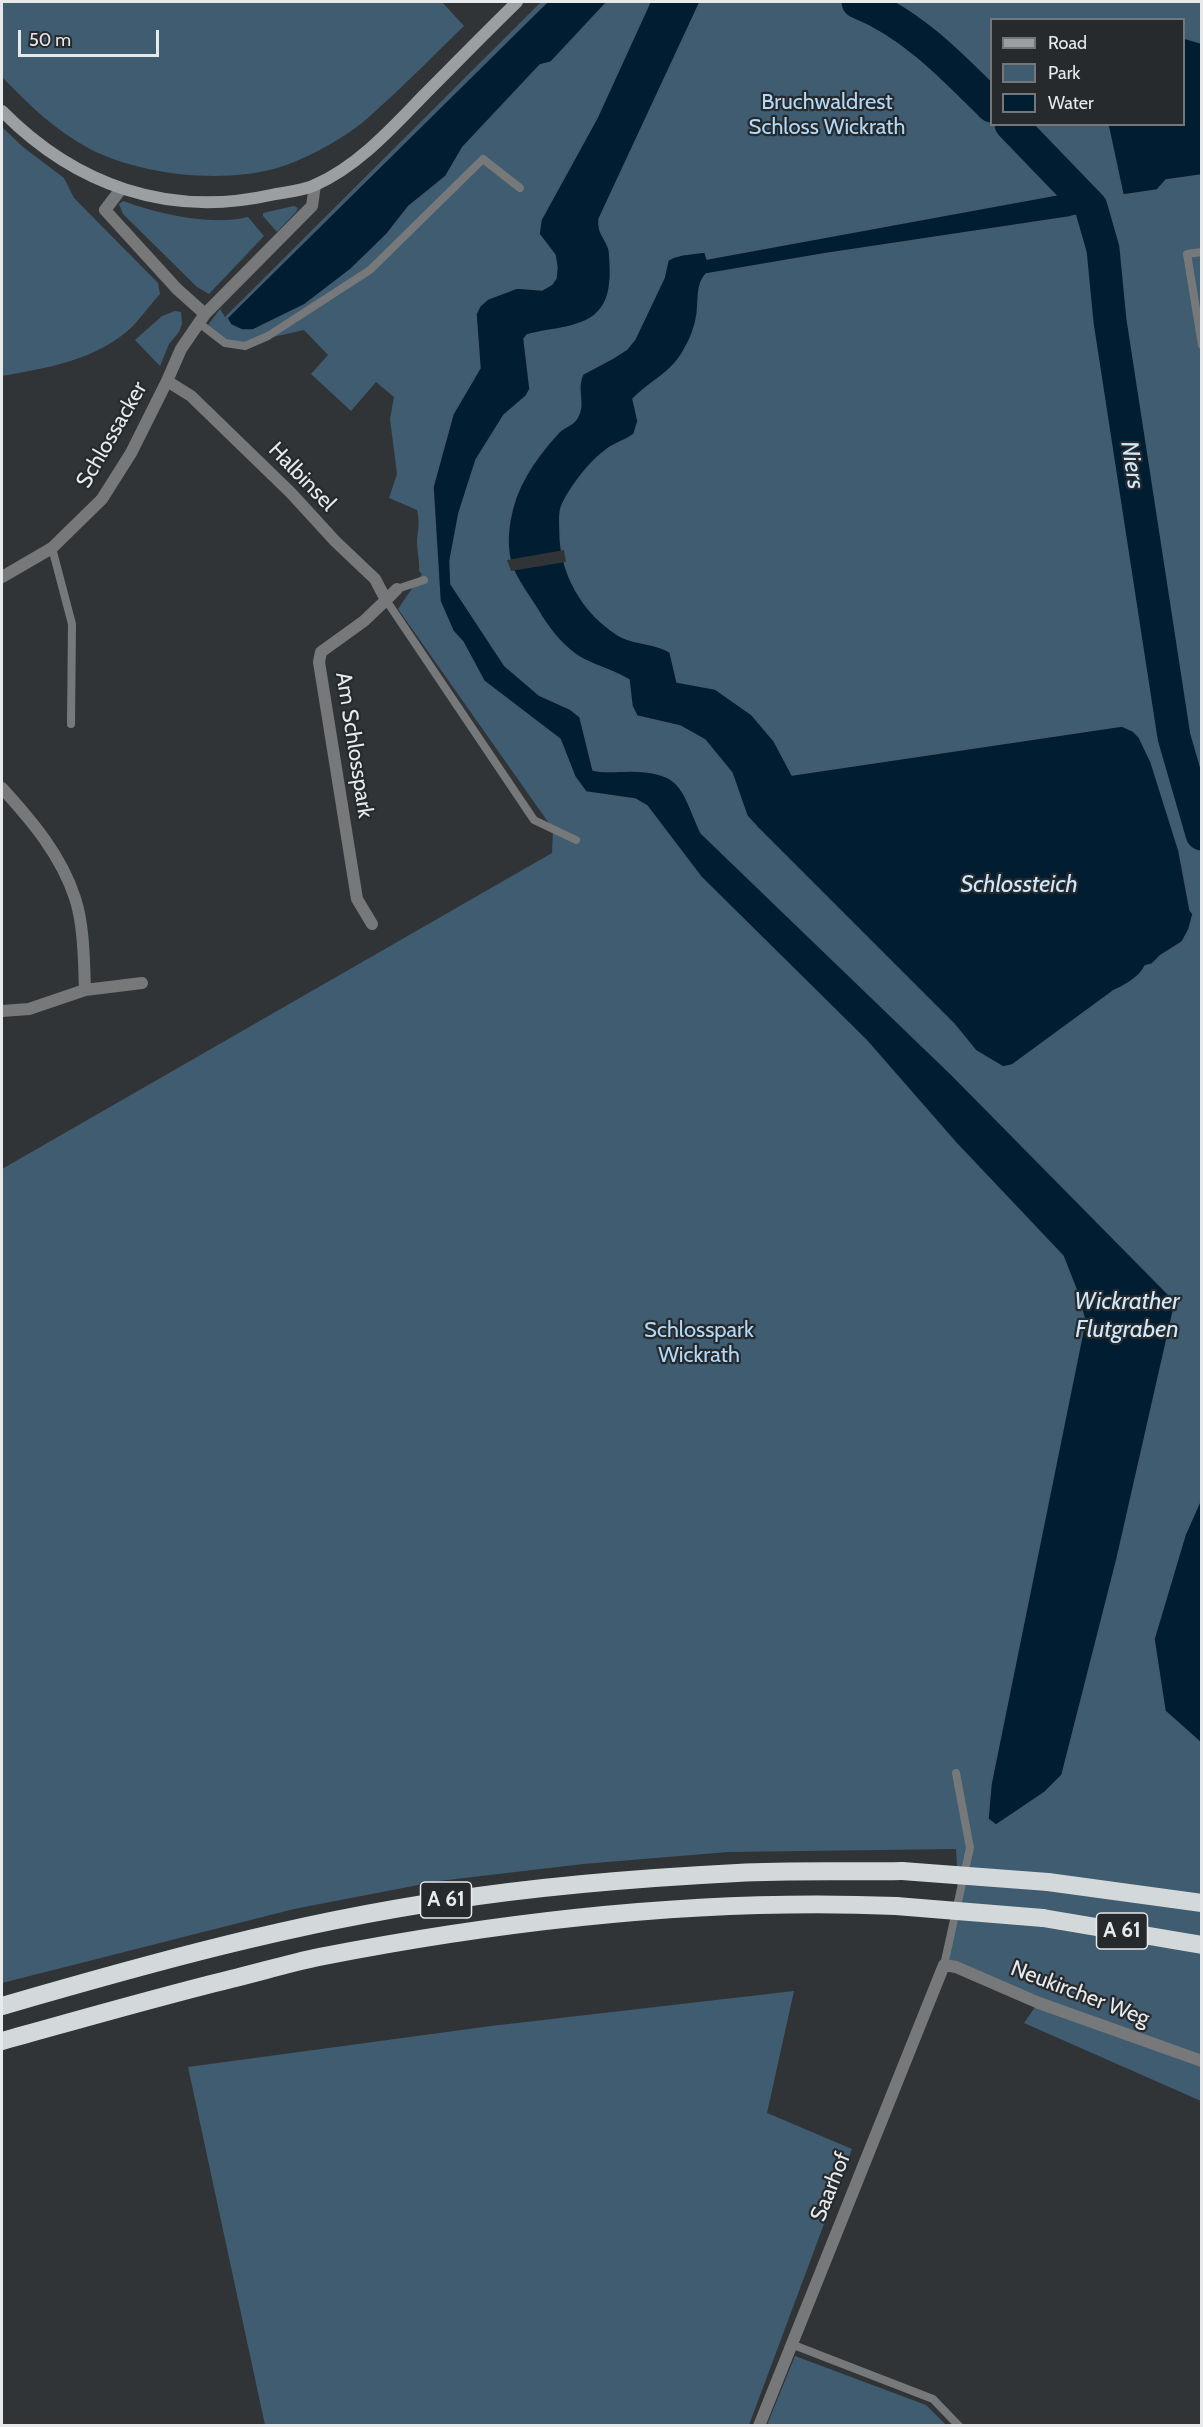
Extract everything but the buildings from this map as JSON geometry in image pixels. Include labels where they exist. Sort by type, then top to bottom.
[{"type":"highway","name":"A 61","points":[[2,2006],[148,1964],[292,1929],[444,1900],[583,1885],[738,1873],[902,1871],[1048,1882],[1202,1903]]},
{"type":"highway","name":"A 61","points":[[2,2041],[148,2000],[318,1957],[491,1929],[648,1911],[827,1904],[896,1906],[1043,1918],[1202,1945]]},
{"type":"main road","points":[[2,111],[14,124],[65,164],[121,189],[189,203],[252,199],[315,185],[353,162],[384,135],[517,2]]},
{"type":"street","name":"Schlossacker","points":[[2,577],[52,548],[102,499],[131,453],[181,349],[202,319],[312,206],[315,185]]},
{"type":"street","points":[[121,189],[105,210],[202,319]]},
{"type":"street","name":"Halbinsel","points":[[167,381],[191,396],[291,493],[335,541],[375,579],[386,600]]},
{"type":"street","points":[[386,600],[397,589]]},
{"type":"street","name":"Am Schlosspark","points":[[372,924],[357,899],[319,662],[321,652],[364,621],[386,600]]},
{"type":"street","points":[[2,788],[36,826],[58,859],[76,899],[85,990]]},
{"type":"street","points":[[2,1011],[29,1009],[85,990],[142,983]]},
{"type":"street","name":"Neukircher Weg","points":[[944,1965],[956,1967],[1038,2003],[1202,2061]]},
{"type":"street","name":"Saarhof","points":[[759,2426],[944,1965]]},
{"type":"lane","points":[[202,319],[225,343],[245,346],[268,336],[370,270],[483,159],[520,188]]},
{"type":"lane","points":[[1202,252],[1187,254],[1202,345]]},
{"type":"lane","points":[[52,548],[72,624],[71,724]]},
{"type":"lane","points":[[397,589],[424,580]]},
{"type":"lane","points":[[386,600],[534,820],[576,840]]},
{"type":"lane","points":[[944,1965],[970,1848],[956,1773]]},
{"type":"lane","points":[[791,2344],[933,2399],[959,2426]]},
{"type":"green space","points":[[2,2],[442,2],[464,26],[365,120],[327,146],[277,168],[255,173],[207,176],[157,171],[110,158],[78,142],[43,116],[2,77]]},
{"type":"green space","name":"Schlosspark Wickrath","points":[[541,2],[1201,2],[1201,2101],[1024,2023],[1038,2003],[944,1965],[958,1882],[956,1849],[728,1852],[583,1864],[439,1881],[294,1909],[2,1983],[2,1169],[552,853],[553,829],[398,609],[422,574],[419,571],[417,510],[389,498],[397,474],[390,419],[394,397],[376,382],[351,411],[311,374],[328,355],[304,330],[246,343],[226,340],[208,325],[220,309],[225,317]]},
{"type":"green space","points":[[2,127],[23,147],[64,178],[74,198],[158,283],[160,294],[133,326],[104,347],[54,366],[2,376]]},
{"type":"green space","points":[[123,201],[185,217],[217,220],[248,217],[264,236],[209,294],[197,287],[123,214],[119,204]]},
{"type":"green space","points":[[294,206],[298,208],[296,212],[277,232],[263,216],[263,213]]},
{"type":"green space","points":[[175,311],[181,312],[182,324],[179,332],[169,344],[160,366],[135,340],[162,316]]},
{"type":"green space","points":[[794,1991],[767,2113],[852,2149],[749,2425],[265,2425],[188,2067],[491,2026]]},
{"type":"green space","points":[[795,2356],[926,2405],[946,2425],[767,2425]]},
{"type":"water","points":[[547,2],[607,2],[551,62],[540,65],[463,147],[446,176],[409,206],[387,234],[351,269],[304,305],[253,330],[242,330],[231,325],[227,318]]},
{"type":"water","name":"Wickrather Flutgraben","points":[[650,2],[700,2],[599,219],[601,232],[609,252],[610,278],[607,297],[601,309],[581,323],[527,335],[524,339],[530,389],[526,396],[504,415],[476,460],[459,513],[450,561],[451,584],[505,666],[539,695],[570,709],[580,717],[593,770],[648,772],[662,775],[679,787],[701,833],[952,1075],[1169,1295],[1174,1308],[1117,1559],[1062,1775],[1045,1792],[996,1825],[988,1819],[991,1784],[1085,1321],[1063,1256],[956,1143],[866,1040],[701,877],[647,806],[635,799],[586,792],[575,777],[560,739],[484,681],[463,642],[453,631],[440,601],[433,487],[453,414],[480,368],[476,314],[480,306],[488,299],[517,288],[542,290],[552,284],[556,278],[555,255],[539,234],[541,220],[597,118]]},
{"type":"water","points":[[1185,38],[1201,43],[1201,175],[1166,180],[1157,190],[1123,195],[1108,126],[1185,126]]},
{"type":"water","name":"Schlossteich","points":[[1072,192],[1084,193],[1092,201],[1092,211],[1069,217],[706,274],[699,288],[695,324],[684,350],[667,371],[633,399],[638,421],[634,434],[609,448],[590,464],[569,492],[560,513],[564,562],[576,590],[594,615],[605,626],[624,638],[670,652],[677,682],[715,689],[752,715],[774,741],[792,775],[1122,726],[1139,737],[1151,762],[1179,851],[1190,910],[1193,914],[1189,929],[1182,942],[1152,964],[1145,966],[1131,981],[1113,991],[1012,1065],[1003,1067],[976,1051],[954,1024],[747,816],[732,773],[705,740],[680,726],[637,716],[632,706],[629,680],[582,658],[558,639],[515,574],[510,558],[508,534],[512,509],[526,476],[550,442],[561,430],[575,421],[580,413],[580,385],[583,374],[627,349],[635,339],[664,278],[668,260],[682,255],[705,252],[707,259]]},
{"type":"water","points":[[1201,1499],[1202,1743],[1165,1711],[1154,1639],[1185,1535]]},
{"type":"pier","points":[[564,550],[566,562],[511,571],[507,560]]},
{"type":"waterway","name":"Niers","points":[[858,2],[896,22],[930,47],[990,104]]},
{"type":"waterway","name":"Niers","points":[[1013,126],[1091,207],[1103,249],[1110,321],[1174,737],[1202,834]]},
{"type":"park label","name":"Bruchwaldrest Schloss Wickrath","points":[[827,116]]}]
